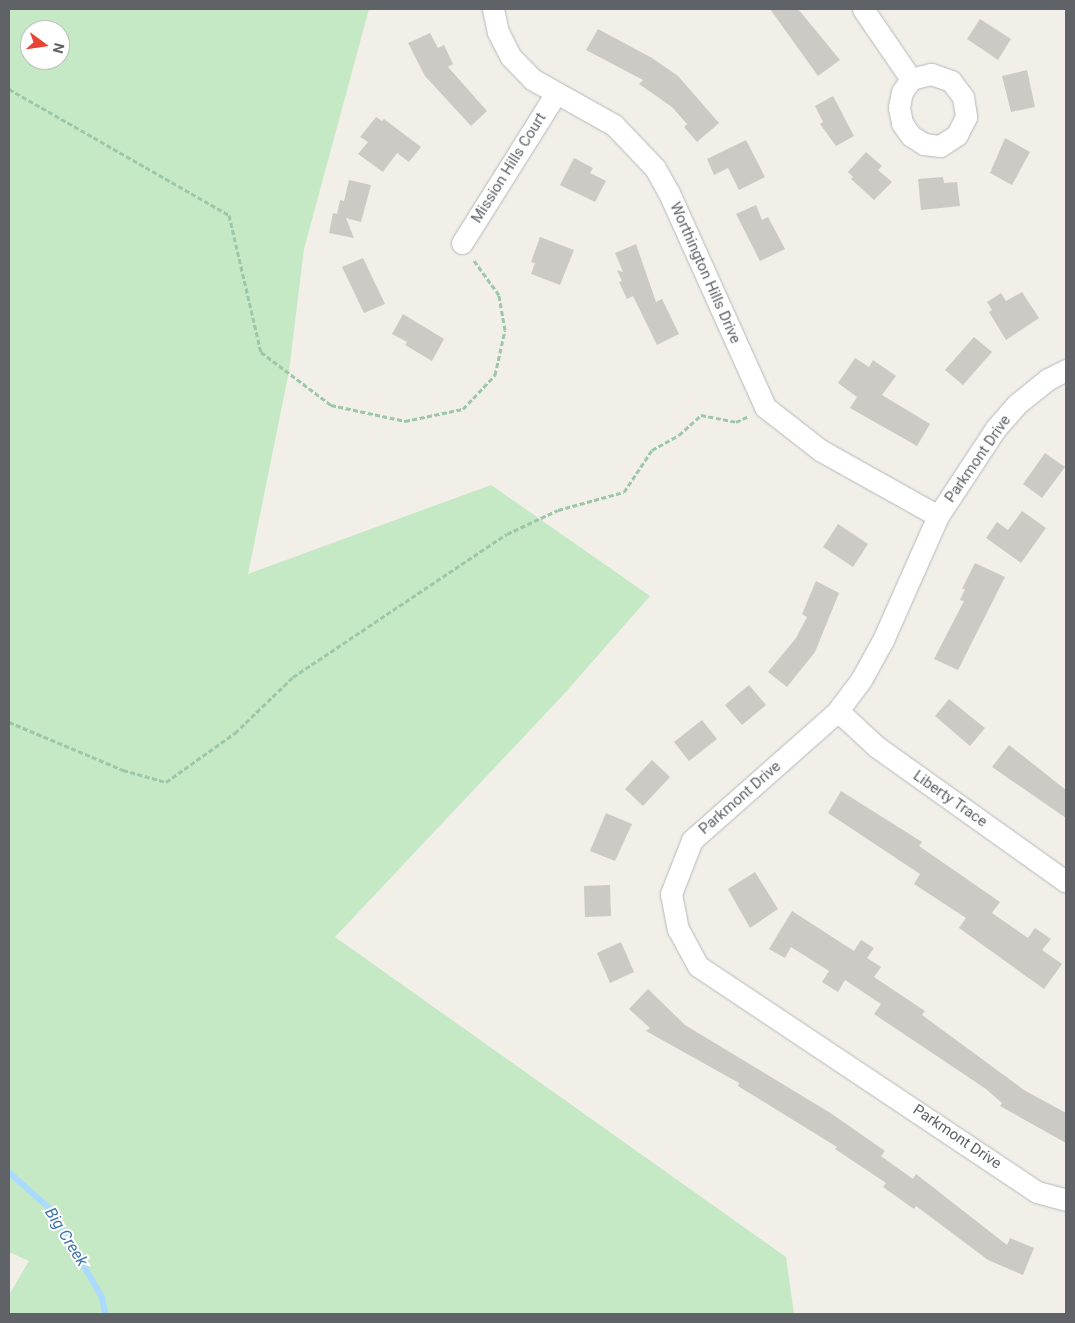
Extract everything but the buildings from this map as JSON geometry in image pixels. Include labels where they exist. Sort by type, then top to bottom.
[{"type":"street","name":"Worthington Hills Drive","points":[[493,9],[498,32],[511,57],[532,79],[614,125],[655,168],[765,407],[820,450],[938,516]]},
{"type":"street","points":[[863,9],[911,79]]},
{"type":"street","name":"Mission Hills Court","points":[[462,243],[556,93]]},
{"type":"street","name":"Parkmont Drive","points":[[1066,370],[1017,404],[996,428],[938,516],[883,640],[861,680],[838,711],[692,840],[671,894],[678,929],[698,966],[1037,1192],[1066,1200]]},
{"type":"street","name":"Liberty Trace","points":[[838,711],[877,747],[1066,882]]},
{"type":"path","points":[[9,90],[229,215],[261,352],[331,405],[405,420],[463,409],[495,375],[505,330],[499,295],[462,243]]},
{"type":"path","points":[[9,722],[123,770],[166,782],[235,733],[293,677],[507,534],[558,510],[624,492],[652,450],[679,435],[701,415],[736,422],[765,407]]},
{"type":"green space","points":[[9,9],[369,9],[304,249],[289,371],[248,574],[491,485],[650,596],[564,694],[335,937],[786,1257],[794,1314],[9,1314],[9,1295],[29,1261],[9,1252]]},
{"type":"waterway","name":"Big Creek","points":[[9,1172],[53,1211],[102,1297],[106,1314]]}]
